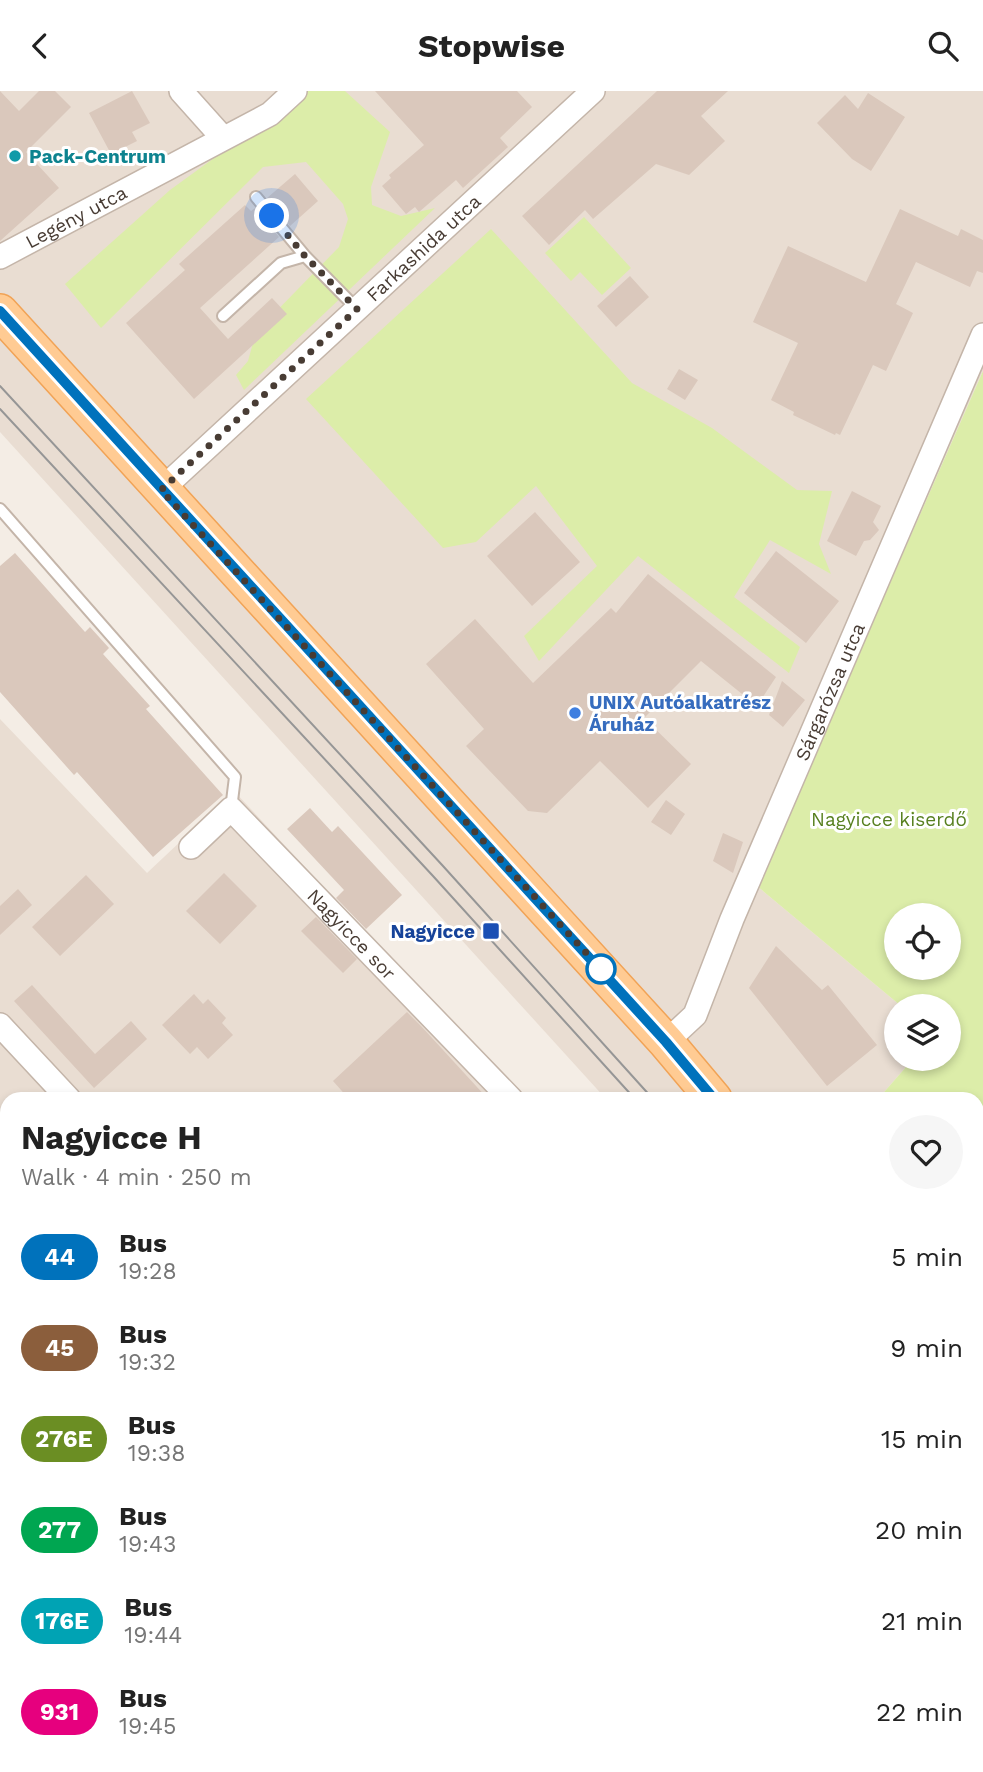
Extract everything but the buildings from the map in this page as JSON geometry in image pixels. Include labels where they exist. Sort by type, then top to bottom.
[{"type":"main road","points":[[0,311],[666,1042],[708,1092]]},
{"type":"street","points":[[181,91],[223,138]]},
{"type":"street","name":"Legény utca","points":[[0,257],[270,114],[295,91]]},
{"type":"street","name":"Farkashida utca","points":[[161,490],[593,91]]},
{"type":"street","name":"Sárgarózsa utca","points":[[666,1042],[695,1015],[732,919],[983,335]]},
{"type":"street","points":[[191,848],[231,809]]},
{"type":"street","name":"Nagyicce sor","points":[[231,809],[503,1092]]},
{"type":"street","points":[[0,1025],[62,1092]]},
{"type":"lane","points":[[256,197],[305,256],[357,309]]},
{"type":"lane","points":[[223,316],[281,263],[305,256]]},
{"type":"lane","points":[[0,509],[235,777],[231,809]]},
{"type":"shaded area","points":[[0,91],[983,91],[983,371],[757,886],[887,994],[884,994],[884,1071],[902,1071],[884,1092],[600,1092],[0,432]]},
{"type":"shaded area","points":[[0,719],[147,873],[234,791],[515,1092],[0,1092]]},
{"type":"green space","points":[[306,91],[345,91],[390,132],[371,187],[372,205],[401,216],[435,208],[244,390],[236,375],[248,361],[256,332],[339,247],[348,219],[343,204],[306,162],[263,167],[101,328],[65,284],[170,190]]},
{"type":"green space","points":[[584,217],[631,268],[602,295],[580,272],[571,281],[545,253]]},
{"type":"green space","points":[[491,229],[632,383],[712,428],[797,490],[832,491],[819,544],[831,574],[770,540],[734,597],[800,647],[789,673],[638,556],[539,661],[524,636],[597,566],[536,486],[476,542],[443,548],[306,399]]},
{"type":"green space","name":"Nagyicce kiserdő","points":[[983,371],[983,1092],[884,1092],[902,1071],[961,1071],[961,994],[887,994],[757,886]]},
{"type":"tram line","points":[[0,386],[443,866],[647,1092]]},
{"type":"tram line","points":[[0,409],[433,876],[629,1092]]},
{"type":"bus line","name":"44","points":[[0,311],[494,852],[708,1092]]},
{"type":"place","name":"Pack-Centrum","points":[[15,156]]},
{"type":"place","name":"UNIX Autóalkatrész Áruház","points":[[575,713]]},
{"type":"place","name":"Nagyicce","points":[[491,931]]},
{"type":"route","points":[[272,216],[305,256],[357,309],[161,490],[601,969]]}]
